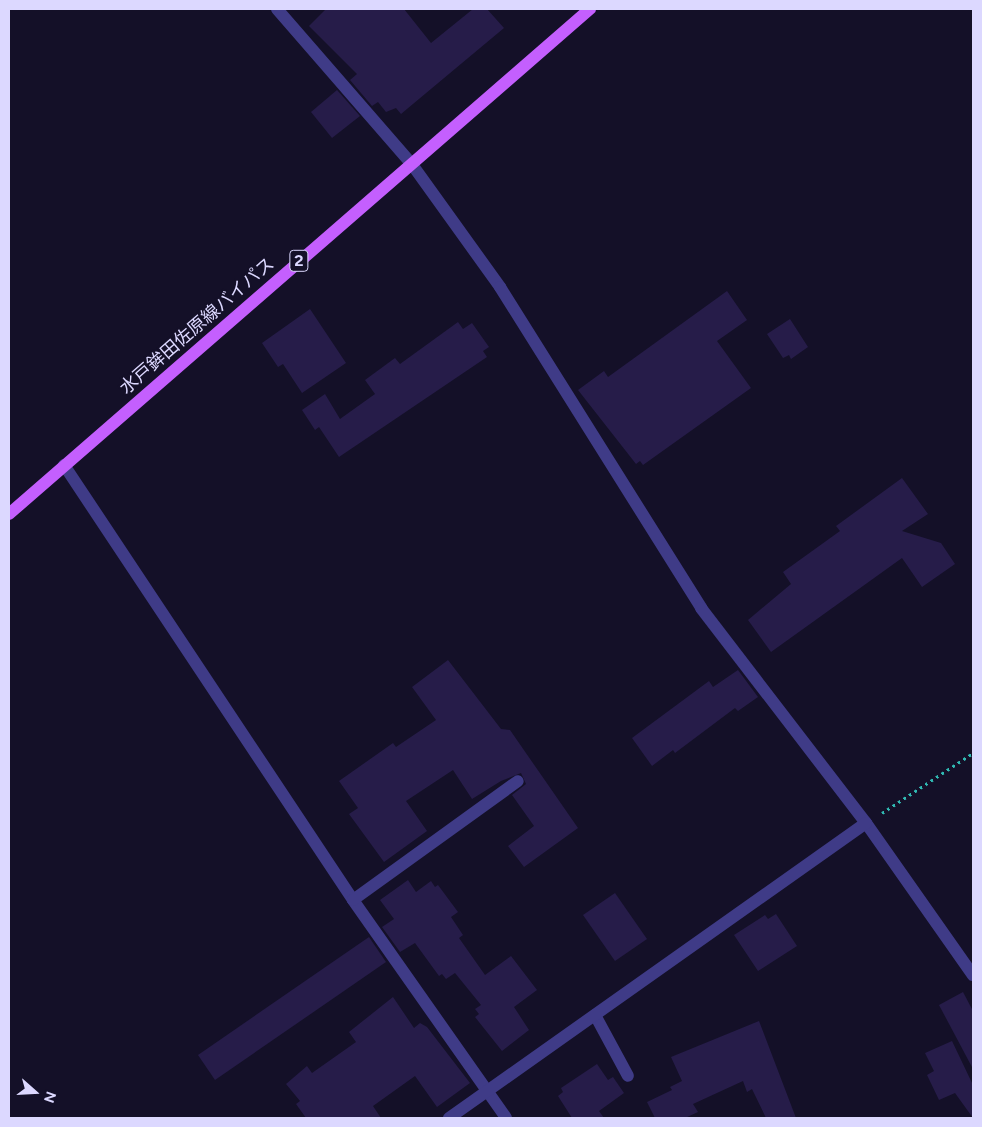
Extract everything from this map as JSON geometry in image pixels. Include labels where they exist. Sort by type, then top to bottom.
[{"type":"main road","name":"水戸鉾田佐原線バイパス","points":[[9,514],[590,9]]},
{"type":"street","points":[[277,9],[411,163],[500,286],[701,608],[866,823],[973,976]]},
{"type":"street","points":[[64,465],[353,900],[506,1118]]},
{"type":"street","points":[[353,900],[518,781]]},
{"type":"street","points":[[449,1118],[866,823]]},
{"type":"street","points":[[595,1015],[628,1076]]},
{"type":"path","points":[[866,823],[973,753]]},
{"type":"building","points":[[326,9],[404,9],[431,43],[473,9],[487,9],[504,28],[401,114],[396,108],[386,112],[378,102],[372,106],[350,80],[357,74],[309,26]]},
{"type":"building","points":[[337,90],[360,116],[332,138],[311,112]]},
{"type":"building","points":[[727,291],[747,320],[717,341],[751,388],[643,465],[640,461],[636,464],[578,390],[604,371],[608,377]]},
{"type":"building","points":[[310,309],[346,363],[302,393],[283,364],[278,367],[262,343]]},
{"type":"building","points":[[790,319],[808,347],[791,359],[789,355],[783,358],[767,334]]},
{"type":"building","points":[[458,322],[463,329],[472,323],[489,347],[483,351],[487,357],[339,457],[319,427],[315,430],[302,410],[325,394],[340,419],[375,394],[365,380],[395,358],[400,364]]},
{"type":"building","points":[[902,478],[928,514],[902,531],[941,543],[955,564],[922,587],[902,558],[771,652],[748,620],[791,584],[783,572],[840,531],[836,526]]},
{"type":"building","points":[[448,660],[501,729],[510,730],[578,828],[524,867],[508,846],[534,826],[512,795],[526,784],[521,773],[501,781],[472,799],[453,770],[406,801],[427,831],[384,862],[349,814],[358,808],[339,781],[393,743],[396,747],[436,720],[412,687]]},
{"type":"building","points":[[738,670],[758,697],[738,711],[735,708],[675,753],[673,750],[652,766],[632,738],[709,681],[713,687]]},
{"type":"building","points":[[408,880],[416,892],[431,881],[435,887],[438,885],[458,912],[451,917],[463,935],[459,938],[485,975],[511,956],[537,990],[514,1007],[529,1030],[502,1051],[475,1017],[479,1014],[475,1009],[481,1005],[455,973],[446,979],[442,974],[439,976],[415,943],[400,952],[382,927],[394,919],[380,900]]},
{"type":"building","points":[[615,893],[647,939],[615,961],[583,915]]},
{"type":"building","points":[[776,914],[797,946],[758,971],[734,935],[765,915],[768,919]]},
{"type":"building","points":[[369,937],[386,962],[215,1080],[198,1055]]},
{"type":"building","points":[[963,992],[973,1011],[973,1069],[939,1005]]},
{"type":"building","points":[[393,997],[414,1028],[420,1023],[427,1027],[470,1083],[437,1107],[415,1076],[373,1106],[381,1118],[306,1118],[296,1104],[300,1101],[286,1084],[307,1066],[312,1073],[356,1042],[349,1032]]},
{"type":"building","points":[[759,1021],[796,1118],[766,1118],[752,1089],[747,1092],[743,1081],[693,1104],[698,1112],[685,1118],[655,1118],[647,1102],[672,1090],[670,1087],[682,1081],[671,1057]]},
{"type":"building","points":[[952,1041],[973,1085],[973,1118],[955,1093],[939,1100],[927,1075],[934,1071],[925,1053]]},
{"type":"building","points":[[597,1064],[608,1080],[613,1077],[624,1093],[599,1111],[604,1118],[572,1118],[558,1096],[563,1092],[561,1088]]}]
